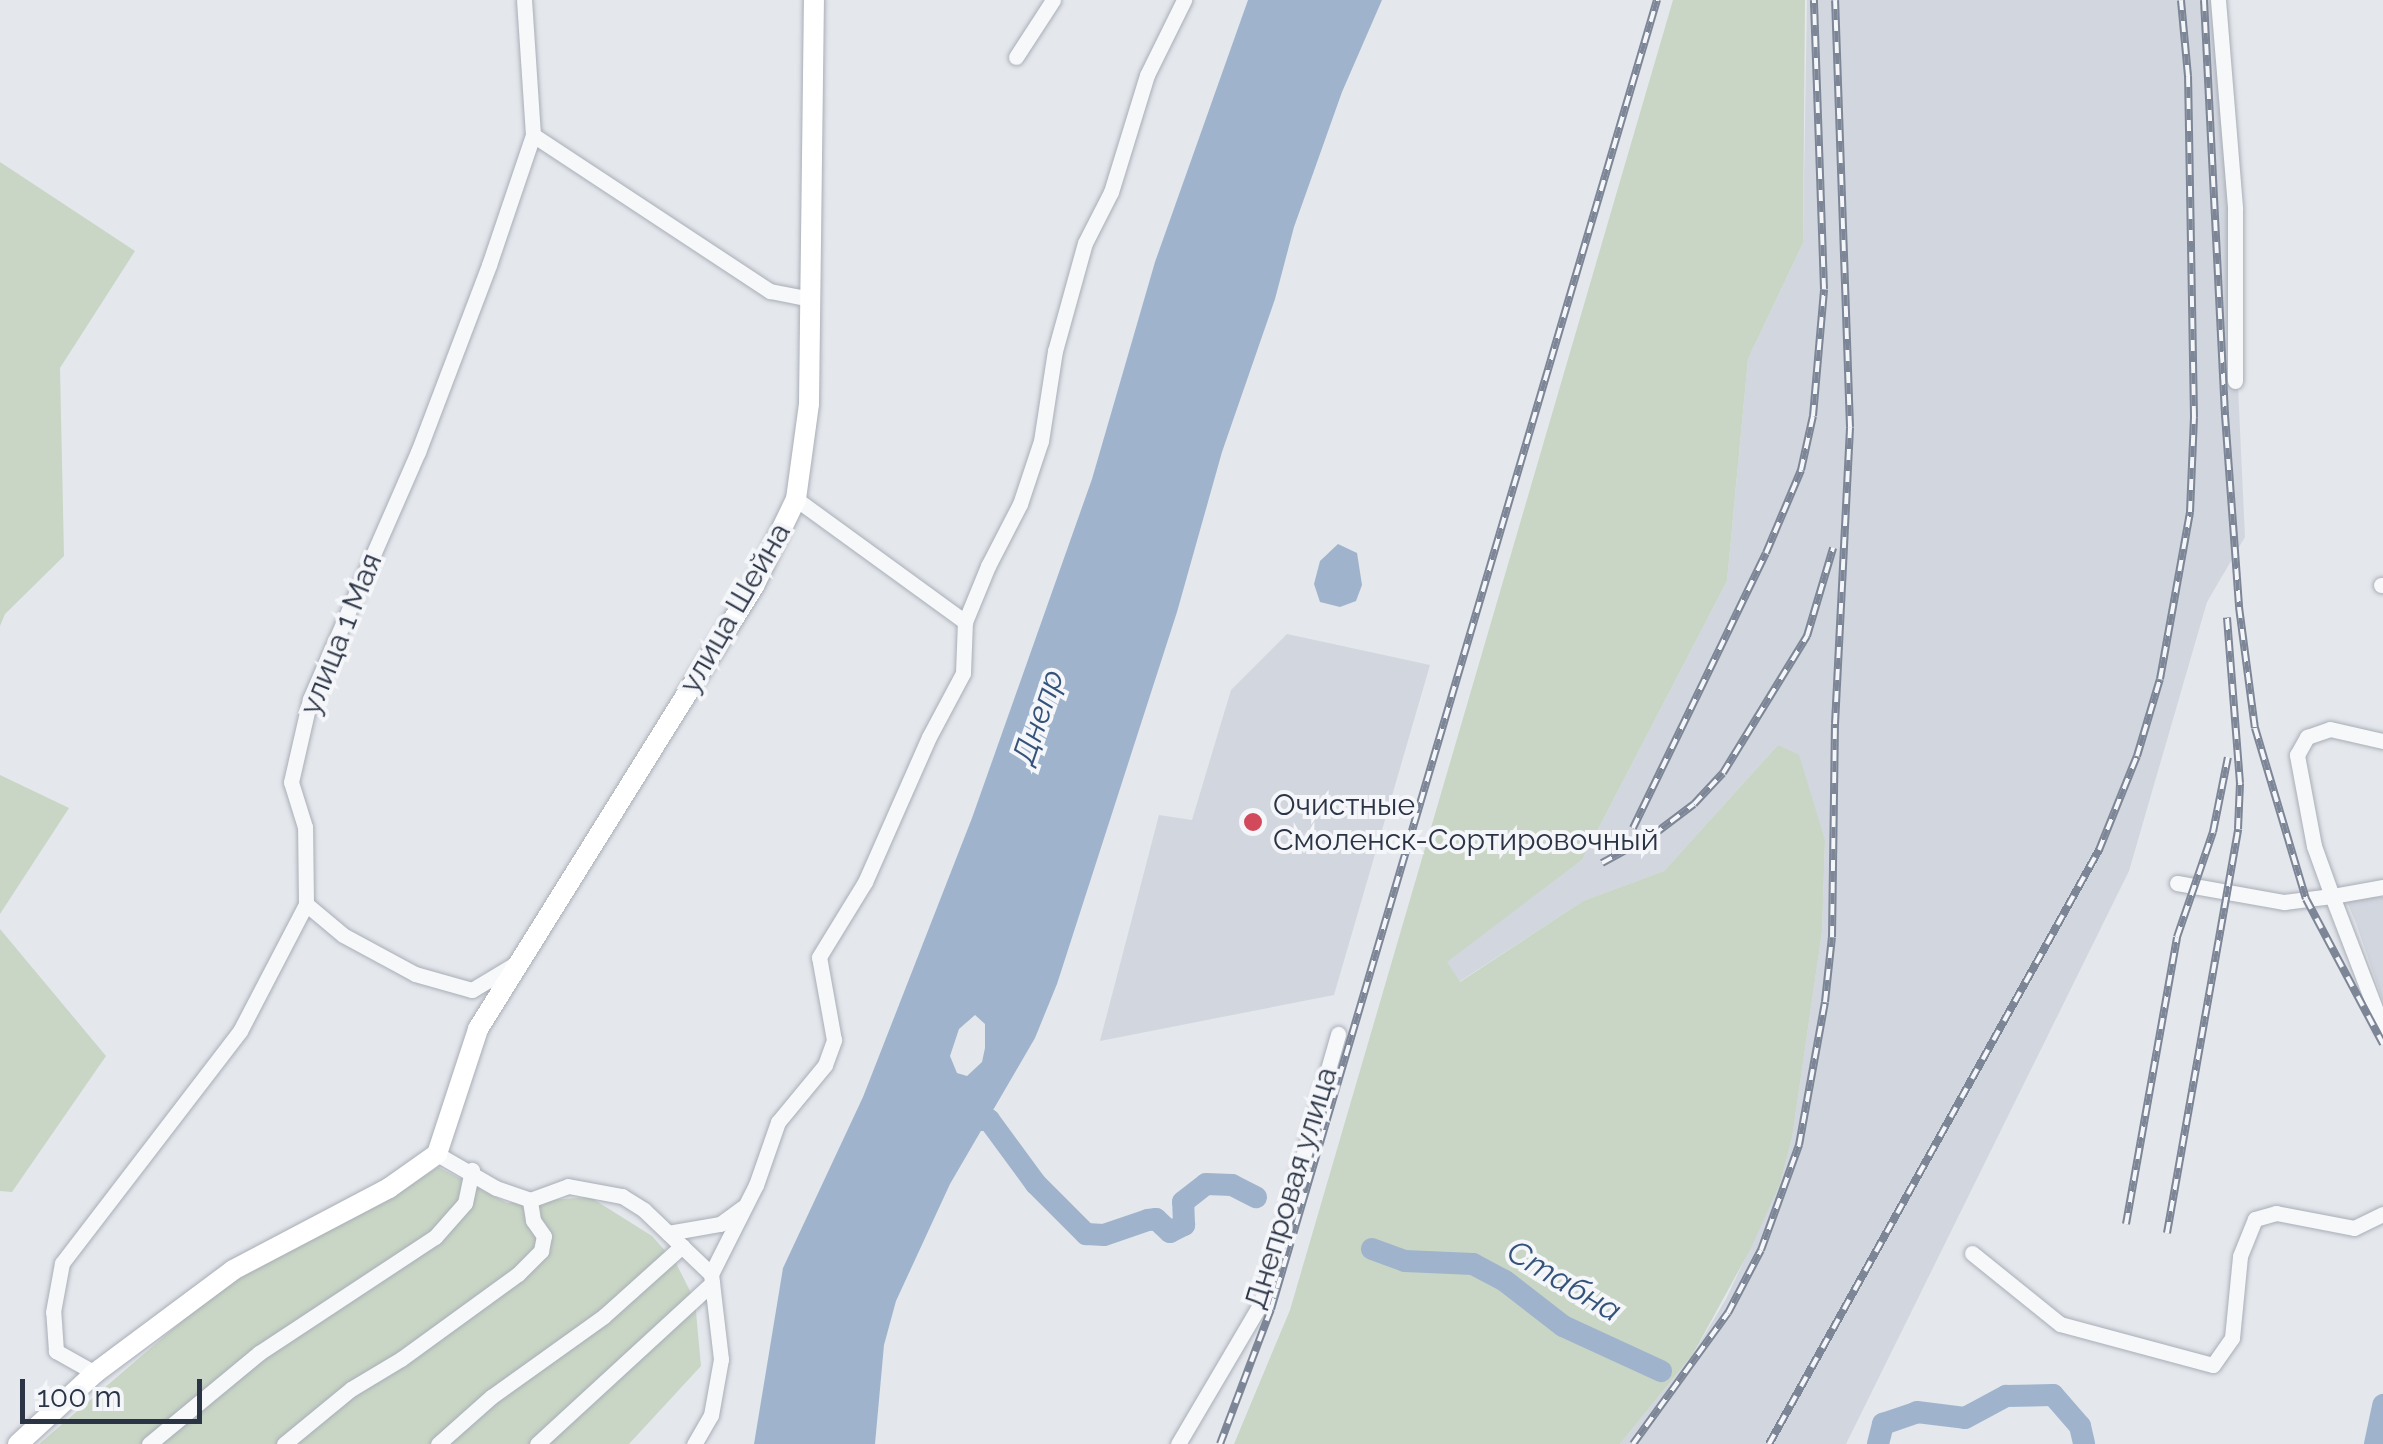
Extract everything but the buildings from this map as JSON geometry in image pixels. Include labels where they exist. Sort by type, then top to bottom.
[{"type":"street","name":"улица 1 Мая","points":[[96,1373],[56,1351],[53,1312],[62,1264],[240,1031],[306,904],[305,827],[291,782],[310,699],[418,452],[490,264],[532,135],[524,0]]},
{"type":"street","name":"улица Шейна","points":[[437,1154],[478,1029],[754,586],[796,499],[809,404],[814,0]]},
{"type":"street","points":[[1016,57],[1053,0]]},
{"type":"street","points":[[536,1444],[712,1278],[778,1122],[825,1065],[834,1040],[820,957],[865,882],[929,737],[963,674],[965,622],[1020,504],[1041,441],[1054,351],[1085,244],[1111,192],[1148,75],[1184,0]]},
{"type":"street","points":[[2218,0],[2235,209],[2235,381]]},
{"type":"street","points":[[532,135],[770,291],[811,299]]},
{"type":"street","points":[[796,499],[965,622]]},
{"type":"street","points":[[2383,741],[2330,729],[2307,737],[2297,754],[2314,846],[2340,894],[2383,1028]]},
{"type":"street","points":[[2178,883],[2284,902],[2383,887]]},
{"type":"street","points":[[306,904],[342,935],[415,974],[472,990],[515,964]]},
{"type":"street","name":"Днепровая улица","points":[[1178,1444],[1260,1302],[1338,1034]]},
{"type":"street","points":[[18,1444],[96,1373],[233,1270],[389,1188],[437,1154],[472,1170],[496,1188],[530,1200],[568,1186],[622,1196],[668,1232],[712,1278],[720,1359],[711,1415],[694,1444]]},
{"type":"street","points":[[148,1444],[259,1353],[435,1237],[465,1203],[472,1170]]},
{"type":"street","points":[[284,1444],[352,1389],[401,1360],[518,1274],[541,1252],[544,1236],[533,1220],[530,1200]]},
{"type":"street","points":[[668,1232],[720,1224],[745,1206]]},
{"type":"street","points":[[1972,1254],[2060,1324],[2212,1365],[2232,1338],[2240,1256],[2255,1219],[2276,1214],[2354,1228],[2383,1214]]},
{"type":"street","points":[[438,1444],[490,1396],[604,1316],[682,1246]]},
{"type":"shaded area","points":[[1807,0],[2220,0],[2245,537],[2207,602],[2129,871],[1846,1444],[1620,1444],[1693,1354],[1726,1299],[1780,1184],[1792,1138],[1822,932],[1825,840],[1778,745],[1664,871],[1583,901],[1459,982],[1446,962],[1582,860],[1727,581],[1748,359],[1803,243]]},
{"type":"shaded area","points":[[1287,634],[1430,665],[1334,995],[1100,1041],[1159,815],[1192,820],[1231,690]]},
{"type":"shaded area","points":[[2345,897],[2383,897],[2383,1001],[2356,923]]},
{"type":"green space","points":[[1673,0],[1805,0],[1803,243],[1748,359],[1727,581],[1582,860],[1447,962],[1460,982],[1583,901],[1664,871],[1778,745],[1799,755],[1825,840],[1822,932],[1792,1138],[1780,1184],[1751,1248],[1693,1354],[1620,1444],[1234,1444],[1290,1310]]},
{"type":"green space","points":[[0,162],[135,251],[60,368],[64,556],[5,614],[0,626]]},
{"type":"green space","points":[[0,775],[69,808],[0,914]]},
{"type":"green space","points":[[0,929],[106,1056],[12,1192],[0,1191]]},
{"type":"green space","points":[[438,1167],[507,1203],[590,1197],[652,1236],[676,1263],[695,1301],[701,1366],[629,1444],[39,1444],[209,1298],[263,1260],[391,1198]]},
{"type":"water","name":"Днепр","points":[[1248,0],[1382,0],[1342,92],[1294,227],[1275,299],[1222,452],[1177,612],[1057,984],[1035,1038],[950,1184],[896,1301],[884,1345],[875,1444],[754,1444],[783,1268],[863,1097],[972,818],[1092,479],[1155,262]],"holes":[[[975,1015],[985,1024],[982,1062],[967,1076],[957,1073],[950,1056],[959,1029]]]},
{"type":"water","points":[[1338,544],[1357,553],[1362,585],[1356,601],[1340,607],[1320,602],[1314,584],[1320,561]]},
{"type":"waterway","name":"Стабна","points":[[960,1120],[989,1120],[1036,1184],[1086,1234],[1104,1235],[1156,1219],[1170,1232],[1184,1225],[1183,1202],[1206,1184],[1232,1185],[1256,1197]]},
{"type":"waterway","name":"Стабна","points":[[1372,1249],[1405,1261],[1473,1264],[1505,1281],[1563,1326],[1661,1371]]},
{"type":"waterway","name":"Стабна","points":[[1878,1444],[1883,1424],[1917,1412],[1965,1418],[2006,1396],[2053,1395],[2080,1426],[2084,1444]]},
{"type":"waterway","points":[[2375,1444],[2383,1405]]},
{"type":"railway","points":[[1220,1444],[1271,1309],[1657,0]]},
{"type":"railway","points":[[1633,828],[1766,553],[1801,470],[1813,416],[1824,289],[1814,0]]},
{"type":"railway","points":[[1633,1444],[1728,1313],[1761,1250],[1799,1145],[1825,1002],[1832,937],[1835,724],[1850,427],[1835,0]]},
{"type":"railway","points":[[1769,1444],[2099,850],[2137,756],[2160,679],[2190,512],[2194,417],[2188,76],[2181,0]]},
{"type":"railway","points":[[2204,0],[2225,415],[2239,607],[2255,728],[2306,899],[2383,1044]]},
{"type":"railway","points":[[1602,863],[1653,835],[1694,804],[1723,773],[1807,636],[1833,548]]},
{"type":"railway","points":[[2167,1233],[2238,829],[2240,783],[2227,618]]},
{"type":"railway","points":[[2126,1224],[2177,937],[2213,832],[2228,757]]},
{"type":"place","name":"Очистные Смоленск-Сортировочный","points":[[1253,822]]}]
